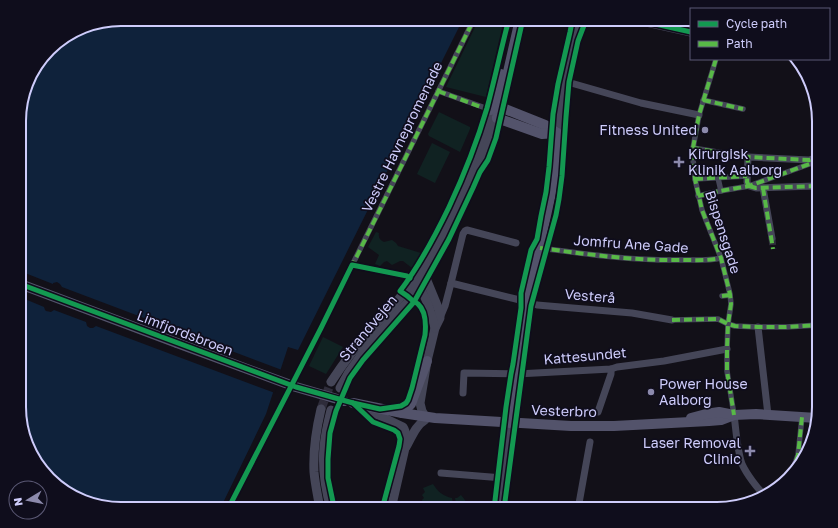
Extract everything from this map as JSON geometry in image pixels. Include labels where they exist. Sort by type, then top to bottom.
[{"type":"main road","name":"Strandvejen","points":[[496,112],[495,96],[512,26]]},
{"type":"main road","name":"Strandvejen","points":[[496,112],[518,26]]},
{"type":"main road","points":[[496,112],[545,125],[557,133],[554,176],[540,248],[527,301],[510,423]]},
{"type":"main road","name":"Limfjordsbroen","points":[[26,286],[296,387],[348,402]]},
{"type":"main road","points":[[402,413],[411,404],[427,361]]},
{"type":"main road","name":"Vesterbro","points":[[348,402],[425,418]]},
{"type":"main road","name":"Vesterbro","points":[[348,402],[402,417],[584,426],[709,421],[721,420],[734,414],[811,418]]},
{"type":"street","name":"Vestre Havnepromenade","points":[[232,502],[312,347],[470,26]]},
{"type":"street","points":[[557,133],[564,81],[577,26]]},
{"type":"street","points":[[664,26],[690,32]]},
{"type":"street","name":"Bispensgade","points":[[716,60],[703,100],[693,148],[693,159],[698,196],[706,223],[720,258],[730,295],[731,304],[728,324],[727,371],[734,414]]},
{"type":"street","points":[[564,81],[641,103],[700,115]]},
{"type":"street","points":[[438,91],[496,112]]},
{"type":"street","points":[[703,100],[743,110]]},
{"type":"street","name":"Strandvejen","points":[[331,382],[351,353],[374,326],[416,283],[425,276],[441,250],[470,190],[490,139],[496,112]]},
{"type":"street","name":"Strandvejen","points":[[340,388],[349,372],[369,344],[407,304],[416,283],[453,211],[496,112]]},
{"type":"street","points":[[693,148],[748,157],[812,160]]},
{"type":"street","points":[[748,157],[747,182],[749,186]]},
{"type":"street","points":[[698,196],[749,186],[812,162]]},
{"type":"street","points":[[695,179],[747,176]]},
{"type":"street","points":[[718,178],[720,191]]},
{"type":"street","points":[[749,186],[756,188],[812,186]]},
{"type":"street","points":[[763,188],[772,238]]},
{"type":"street","points":[[392,502],[406,448],[417,426],[425,418],[420,403],[427,361],[435,328],[445,306],[463,234],[467,230],[516,243]]},
{"type":"street","name":"Jomfru Ane Gade","points":[[540,248],[631,259],[713,260],[720,258]]},
{"type":"street","points":[[352,265],[406,276],[416,283],[430,311],[435,328]]},
{"type":"street","points":[[425,276],[439,310],[440,318]]},
{"type":"street","name":"Vesterå","points":[[451,283],[527,301],[537,305],[619,312],[672,320],[718,320],[735,326],[786,327],[812,325]]},
{"type":"street","points":[[722,296],[730,295]]},
{"type":"street","points":[[758,327],[768,415]]},
{"type":"street","name":"Kattesundet","points":[[463,393],[464,373],[517,374],[611,369],[727,349]]},
{"type":"street","points":[[598,412],[611,374],[611,369]]},
{"type":"street","points":[[348,402],[403,427],[406,432],[406,448]]},
{"type":"street","points":[[319,502],[314,472],[314,450],[317,424],[321,409]]},
{"type":"street","points":[[329,502],[325,484],[324,447],[331,410]]},
{"type":"street","points":[[734,414],[740,456],[743,465],[760,491]]},
{"type":"street","points":[[797,459],[802,417]]},
{"type":"street","points":[[500,502],[510,423]]},
{"type":"street","points":[[579,502],[590,442]]},
{"type":"street","points":[[440,473],[503,478]]},
{"type":"shaded area","points":[[476,26],[502,26],[486,97],[446,87]]},
{"type":"shaded area","points":[[439,112],[470,127],[460,152],[429,136],[428,134]]},
{"type":"shaded area","points":[[432,143],[450,152],[435,183],[417,174]]},
{"type":"shaded area","points":[[376,232],[379,233],[380,239],[384,242],[392,240],[398,246],[421,253],[412,268],[403,261],[392,265],[387,261],[380,266],[375,264],[379,255],[368,247]]},
{"type":"shaded area","points":[[323,337],[343,347],[326,374],[309,366]]},
{"type":"shaded area","points":[[433,484],[441,493],[452,498],[453,502],[423,502],[422,500],[424,498],[422,495],[425,492],[423,488]]},
{"type":"shaded area","points":[[461,495],[466,502],[456,502],[455,498]]},
{"type":"water","points":[[460,26],[298,350],[288,347],[266,414],[223,502],[121,502],[97,499],[85,495],[68,486],[50,470],[42,460],[33,443],[29,431],[26,407],[26,121],[29,97],[33,85],[46,63],[68,42],[91,31],[109,27]]},
{"type":"pier","points":[[26,273],[53,284],[57,282],[62,287],[282,370],[275,393],[96,326],[90,328],[87,326],[86,322],[54,310],[51,312],[46,311],[44,307],[26,300]]},
{"type":"tunnel","points":[[772,238],[773,249]]},
{"type":"tunnel","points":[[321,409],[331,382]]},
{"type":"marked path","points":[[351,268],[471,26]]},
{"type":"marked path","points":[[716,60],[699,115],[693,148],[693,159],[695,179],[702,210],[721,258],[730,294],[731,304],[728,324],[727,371],[734,415]]},
{"type":"marked path","points":[[438,91],[489,110]]},
{"type":"marked path","points":[[703,100],[743,109]]},
{"type":"marked path","points":[[693,148],[748,157]]},
{"type":"marked path","points":[[749,186],[747,182],[748,157],[812,159]]},
{"type":"marked path","points":[[698,196],[749,186],[812,163]]},
{"type":"marked path","points":[[695,179],[747,176]]},
{"type":"marked path","points":[[749,186],[756,188],[812,186]]},
{"type":"marked path","points":[[763,188],[773,249]]},
{"type":"marked path","points":[[540,248],[610,257],[663,260],[711,260],[721,258]]},
{"type":"marked path","points":[[722,296],[730,295]]},
{"type":"marked path","points":[[672,320],[718,319],[735,326],[758,327],[812,325]]},
{"type":"marked path","points":[[797,459],[802,417]]},
{"type":"cycle path","points":[[26,286],[296,387],[380,409],[401,406],[408,400],[412,388],[425,335],[425,318],[421,307],[400,291],[421,261],[433,239],[465,171],[487,108],[507,26]]},
{"type":"cycle path","points":[[333,502],[328,478],[328,459],[330,433],[336,411],[350,378],[363,360],[414,302],[449,239],[480,172],[488,160],[496,138],[521,26]]},
{"type":"cycle path","points":[[495,502],[506,407],[521,308],[521,293],[531,250],[537,239],[546,192],[553,114],[571,26]]},
{"type":"cycle path","points":[[505,502],[531,306],[556,215],[562,176],[569,82],[578,41],[584,26]]},
{"type":"cycle path","points":[[664,26],[690,32]]},
{"type":"cycle path","points":[[232,502],[352,265],[407,276],[410,278]]},
{"type":"cycle path","points":[[353,403],[373,422],[398,433],[400,439],[384,502]]},
{"type":"place","name":"Fitness United","points":[[705,130]]},
{"type":"place","name":"Kirurgisk Klinik Aalborg","points":[[679,162]]},
{"type":"place","name":"Power House Aalborg","points":[[651,392]]},
{"type":"place","name":"Laser Removal Clinic","points":[[750,451]]}]
